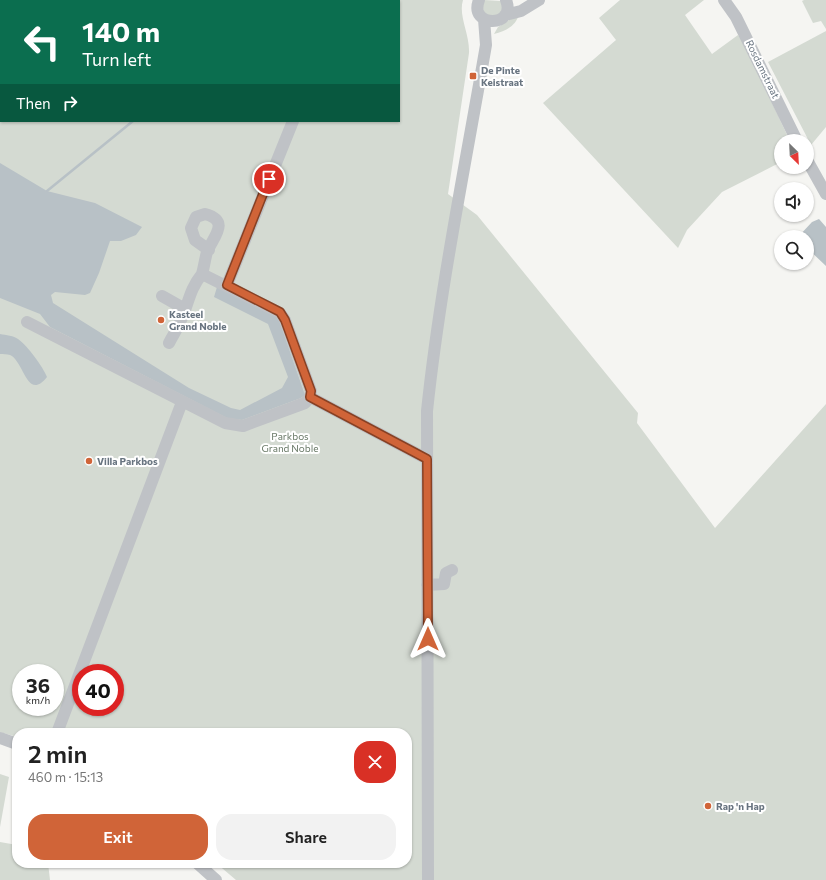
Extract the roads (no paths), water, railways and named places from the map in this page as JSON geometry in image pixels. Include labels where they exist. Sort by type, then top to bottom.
[{"type":"street","points":[[479,0],[478,9],[500,12],[522,11],[534,3]]},
{"type":"street","name":"Rosdamstraat","points":[[724,0],[736,17],[794,134]]},
{"type":"street","points":[[428,880],[427,411],[431,371],[486,45],[500,12]]},
{"type":"street","points":[[227,285],[292,122]]},
{"type":"street","points":[[814,173],[826,194]]},
{"type":"street","points":[[169,343],[185,309],[187,298],[202,274],[208,250]]},
{"type":"street","points":[[27,322],[225,423],[244,426],[299,405],[310,397],[311,391],[285,320],[276,310],[202,274]]},
{"type":"street","points":[[162,296],[185,309]]},
{"type":"street","points":[[310,397],[427,459]]},
{"type":"street","points":[[59,728],[182,402]]},
{"type":"street","points":[[427,585],[444,584],[446,574],[452,570]]},
{"type":"street","points":[[0,738],[12,742]]},
{"type":"street","points":[[203,868],[216,880]]},
{"type":"waterway","points":[[47,191],[132,122]]},
{"type":"place","name":"De Pinte Keistraat","points":[[473,76]]},
{"type":"place","name":"Kasteel Grand Noble","points":[[161,320]]},
{"type":"place","name":"Villa Parkbos","points":[[89,461]]},
{"type":"place","name":"Rap 'n Hap","points":[[708,806]]},
{"type":"park label","name":"Parkbos Grand Noble","points":[[290,442]]}]
